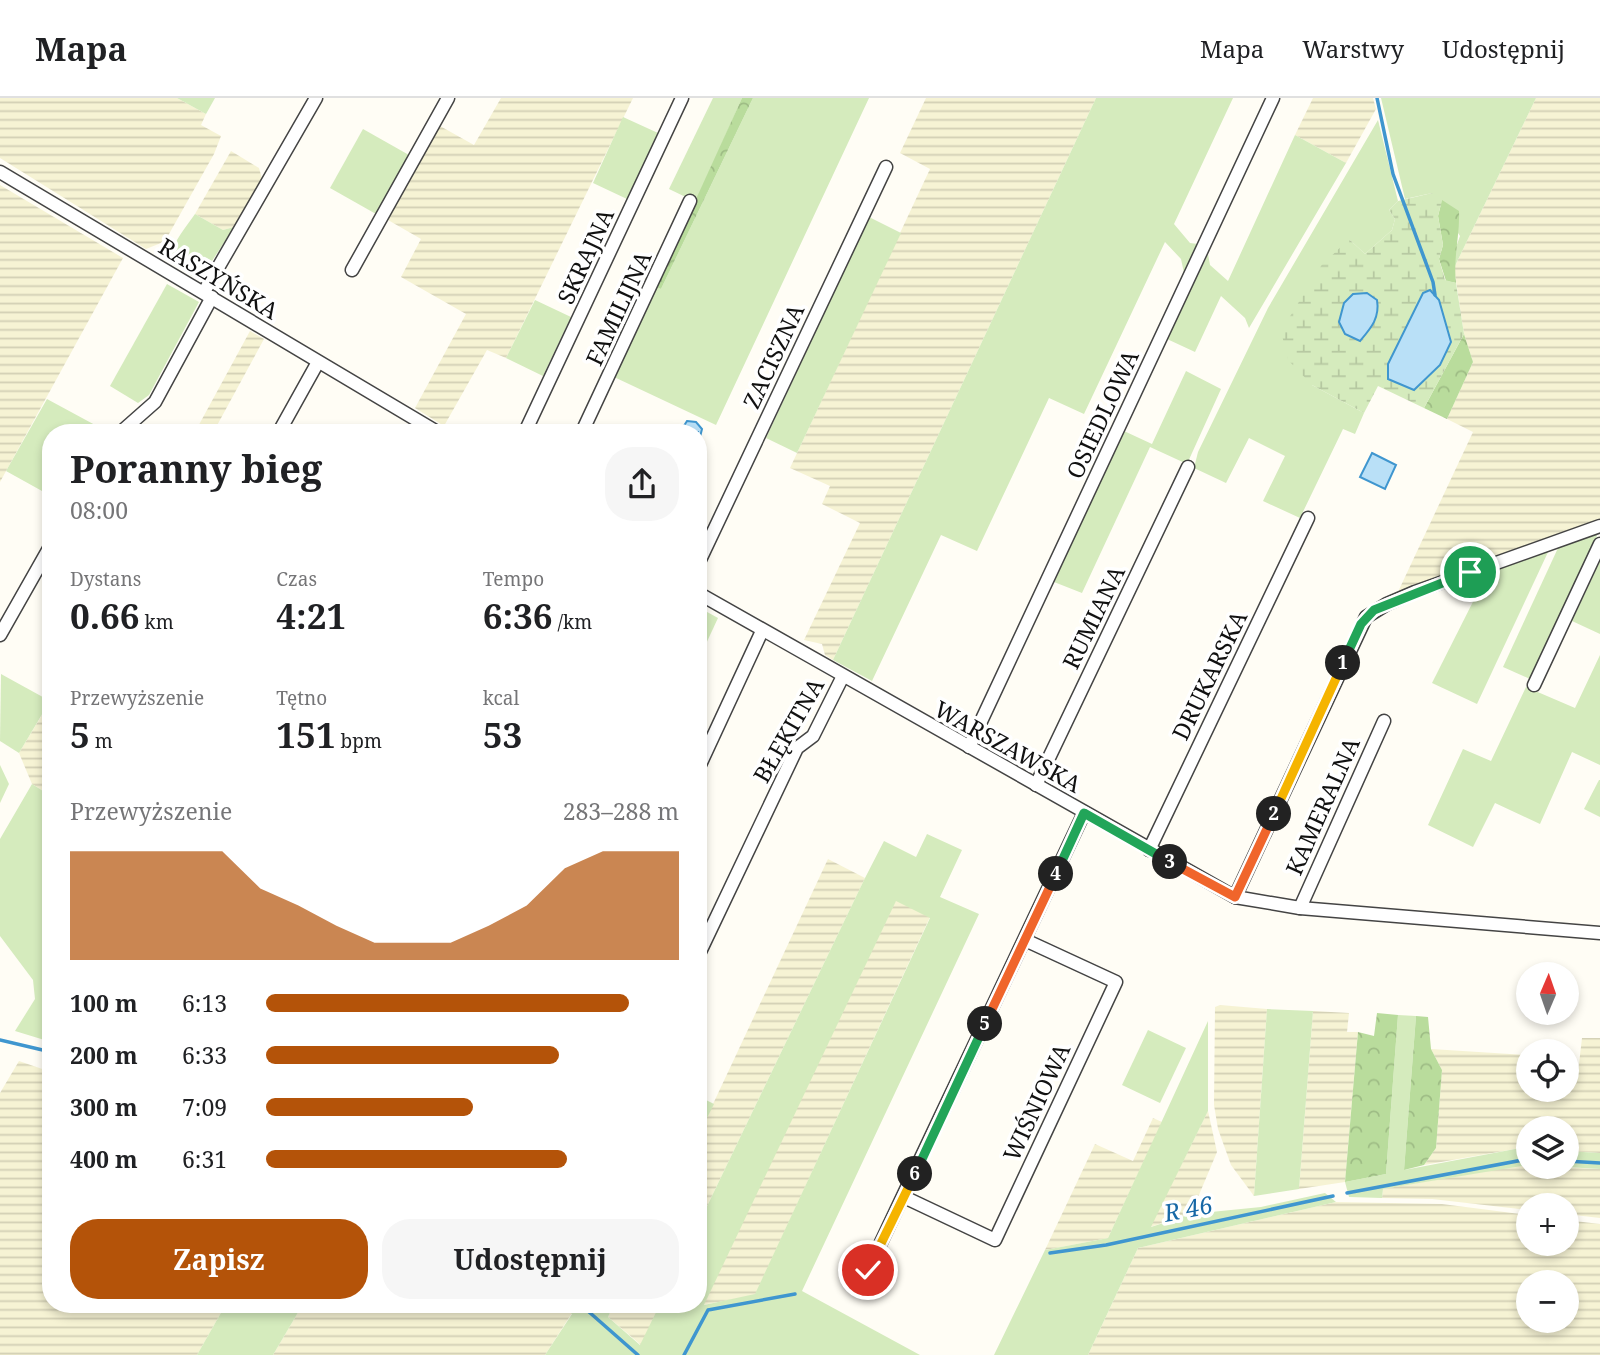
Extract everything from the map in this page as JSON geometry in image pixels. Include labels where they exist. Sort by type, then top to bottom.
[{"type":"street","points":[[130,424],[155,402],[208,295],[316,98]]},
{"type":"street","points":[[352,270],[448,98]]},
{"type":"street","name":"SKRAJNA","points":[[529,424],[682,98]]},
{"type":"street","name":"OSIEDLOWA","points":[[969,747],[1273,98]]},
{"type":"street","name":"ZACISZNA","points":[[707,545],[886,167]]},
{"type":"street","name":"RASZYŃSKA","points":[[0,172],[424,424]]},
{"type":"street","name":"FAMILIJNA","points":[[586,424],[690,201]]},
{"type":"street","points":[[283,424],[318,362]]},
{"type":"street","name":"RUMIANA","points":[[1036,785],[1188,467]]},
{"type":"street","name":"DRUKARSKA","points":[[1149,850],[1308,518]]},
{"type":"street","points":[[1235,897],[1366,617],[1415,592],[1600,526]]},
{"type":"street","points":[[1534,685],[1600,544]]},
{"type":"street","points":[[0,635],[42,561]]},
{"type":"street","name":"WARSZAWSKA","points":[[707,598],[1235,897],[1300,908],[1600,933]]},
{"type":"street","points":[[707,750],[762,631]]},
{"type":"street","name":"BŁĘKITNA","points":[[707,937],[797,748],[813,736],[843,676]]},
{"type":"street","name":"KAMERALNA","points":[[1300,908],[1384,721]]},
{"type":"street","points":[[868,1270],[1084,813]]},
{"type":"street","name":"WIŚNIOWA","points":[[904,1197],[995,1240],[1001,1228],[1116,982],[1025,940]]},
{"type":"shaded area","points":[[0,98],[177,98],[206,114],[201,125],[221,136],[214,154],[169,234],[161,243],[146,249],[0,158]]},
{"type":"shaded area","points":[[501,98],[633,98],[506,358],[487,350],[445,424],[441,424],[415,408],[466,314],[401,277],[421,239],[388,220],[440,126],[474,145]]},
{"type":"shaded area","points":[[926,98],[1096,98],[833,660],[825,655],[822,644],[804,640],[860,523],[822,504],[830,486],[790,468],[930,169],[900,153]]},
{"type":"shaded area","points":[[1313,98],[1373,98],[1376,109],[1346,163],[1295,135]]},
{"type":"shaded area","points":[[1536,98],[1600,98],[1600,521],[1397,594],[1473,432],[1447,419],[1473,362],[1464,334],[1454,268]]},
{"type":"shaded area","points":[[231,151],[259,168],[262,179],[234,227],[223,230],[195,214]]},
{"type":"shaded area","points":[[0,185],[123,258],[0,482]]},
{"type":"shaded area","points":[[250,331],[264,339],[218,424],[199,424]]},
{"type":"shaded area","points":[[42,715],[42,790],[32,784],[19,753]]},
{"type":"shaded area","points":[[828,859],[865,878],[707,1206],[707,1117]]},
{"type":"shaded area","points":[[896,900],[930,917],[755,1295],[707,1304],[707,1297]]},
{"type":"shaded area","points":[[1220,1005],[1267,1009],[1254,1196],[1231,1165],[1218,1129],[1214,1105],[1215,1007]]},
{"type":"shaded area","points":[[1313,1011],[1349,1013],[1347,1032],[1358,1032],[1345,1182],[1299,1189]]},
{"type":"shaded area","points":[[1582,1038],[1600,1038],[1600,1153],[1579,1152],[1579,1116],[1516,1116],[1516,1149],[1424,1165],[1436,1148],[1442,1070],[1431,1049],[1516,1054],[1516,1102],[1579,1102]]},
{"type":"shaded area","points":[[19,1061],[42,1069],[42,1313],[221,1313],[197,1355],[0,1355],[0,1093]]},
{"type":"shaded area","points":[[1208,1111],[1217,1152],[1191,1214],[1150,1227]]},
{"type":"shaded area","points":[[1153,1118],[1162,1122],[1108,1238],[1045,1250],[1095,1144],[1133,1161]]},
{"type":"shaded area","points":[[1516,1166],[1516,1179],[1579,1179],[1579,1168],[1600,1169],[1600,1218],[1579,1216],[1579,1193],[1516,1193],[1516,1209],[1432,1199],[1382,1198],[1383,1189]]},
{"type":"shaded area","points":[[1336,1202],[1442,1204],[1516,1213],[1516,1256],[1579,1256],[1579,1222],[1600,1224],[1600,1355],[1088,1355],[1138,1248]]},
{"type":"shaded area","points":[[298,1313],[572,1313],[545,1355],[273,1355]]},
{"type":"shaded area","points":[[610,1313],[656,1313],[641,1345],[608,1317]]},
{"type":"green space","points":[[177,98],[215,98],[206,114]]},
{"type":"green space","points":[[713,98],[742,98],[696,202],[669,189]]},
{"type":"green space","points":[[742,98],[753,98],[661,289],[656,287]]},
{"type":"green space","points":[[753,98],[869,98],[716,425],[614,377],[656,287],[661,289]]},
{"type":"green space","points":[[1096,98],[1233,98],[1174,224],[1190,243],[1198,244],[1184,273],[1181,259],[1165,242],[1084,414],[1049,398],[977,551],[941,535],[872,681],[833,660]]},
{"type":"green space","points":[[1381,98],[1536,98],[1454,268],[1455,250],[1460,236],[1432,193],[1405,199]]},
{"type":"green space","points":[[623,117],[658,133],[627,199],[593,183]]},
{"type":"green space","points":[[1378,120],[1398,201],[1389,210],[1395,219],[1392,230],[1365,254],[1350,240],[1312,385],[1364,413],[1355,434],[1343,429],[1300,518],[1263,501],[1285,456],[1249,438],[1226,483],[1194,468],[1198,452],[1268,308]]},
{"type":"green space","points":[[363,129],[409,155],[376,214],[330,188]]},
{"type":"green space","points":[[1295,135],[1346,163],[1249,328],[1245,318],[1221,296],[1195,352],[1167,339],[1208,254],[1210,265],[1228,281]]},
{"type":"green space","points":[[1432,193],[1442,200],[1438,216],[1443,245],[1439,259],[1445,280],[1456,283],[1464,334],[1424,408],[1378,386],[1364,413],[1312,385],[1288,360],[1281,331],[1321,266],[1349,239],[1365,254],[1392,230],[1395,219],[1389,210],[1398,201]]},
{"type":"green space","points":[[1442,200],[1459,211],[1456,283],[1446,281],[1439,259],[1443,245],[1438,216]]},
{"type":"green space","points":[[195,214],[223,230],[234,227],[212,261],[204,257],[201,260],[211,267],[203,282],[172,264],[171,257],[175,244]]},
{"type":"green space","points":[[869,217],[901,233],[797,453],[766,438]]},
{"type":"green space","points":[[167,284],[199,302],[149,395],[138,403],[110,386]]},
{"type":"green space","points":[[535,300],[571,317],[543,376],[506,358]]},
{"type":"green space","points":[[1464,334],[1473,362],[1447,419],[1424,408]]},
{"type":"green space","points":[[1186,371],[1221,389],[1187,464],[1150,447],[1082,593],[1054,582],[1124,431],[1152,444]]},
{"type":"green space","points":[[47,399],[93,424],[42,424],[42,491],[6,471]]},
{"type":"green space","points":[[1600,529],[1530,679],[1503,667],[1558,548]]},
{"type":"green space","points":[[1549,550],[1477,704],[1432,683],[1488,572]]},
{"type":"green space","points":[[1600,561],[1600,634],[1572,621]]},
{"type":"green space","points":[[707,612],[718,618],[707,642]]},
{"type":"green space","points":[[1600,655],[1600,765],[1572,752],[1540,824],[1495,803],[1473,847],[1428,825],[1463,749],[1491,761],[1526,687],[1575,708]]},
{"type":"green space","points":[[1,674],[42,697],[42,714],[19,753],[0,741]]},
{"type":"green space","points":[[0,765],[9,784],[0,803]]},
{"type":"green space","points":[[1600,780],[1600,817],[1584,809]]},
{"type":"green space","points":[[32,784],[42,790],[42,1039],[15,1031],[35,999],[33,980],[0,936],[0,839]]},
{"type":"green space","points":[[927,834],[962,850],[940,897],[979,914],[802,1291],[920,1355],[545,1355],[571,1313],[610,1313],[608,1317],[640,1345],[656,1313],[707,1313],[707,1304],[755,1294],[930,918],[896,901],[707,1299],[707,1206],[884,841],[916,857]]},
{"type":"green space","points":[[1267,1009],[1313,1011],[1299,1189],[1254,1196]]},
{"type":"green space","points":[[1377,1013],[1398,1015],[1386,1174],[1345,1182],[1358,1032],[1374,1036]]},
{"type":"green space","points":[[1398,1015],[1416,1016],[1404,1170],[1515,1149],[1516,1167],[1383,1189],[1382,1198],[1349,1197],[1345,1182],[1386,1174]]},
{"type":"green space","points":[[1416,1016],[1428,1017],[1431,1049],[1442,1070],[1436,1148],[1424,1165],[1404,1170]]},
{"type":"green space","points":[[1208,1021],[1208,1111],[1151,1227],[1191,1214],[1261,1207],[1325,1193],[1336,1202],[1138,1248],[1088,1355],[994,1355],[1045,1250],[1108,1238]]},
{"type":"green space","points":[[1148,1030],[1186,1048],[1160,1103],[1122,1085]]},
{"type":"green space","points":[[707,1100],[714,1104],[707,1118]]},
{"type":"green space","points":[[1579,1152],[1600,1153],[1600,1169],[1579,1168]]},
{"type":"green space","points":[[221,1313],[298,1313],[273,1355],[197,1355]]},
{"type":"water","points":[[1430,290],[1439,300],[1451,342],[1440,365],[1414,390],[1388,379],[1388,364],[1423,293]]},
{"type":"water","points":[[1367,293],[1377,300],[1377,312],[1371,327],[1360,341],[1345,334],[1339,322],[1344,303],[1353,294]]},
{"type":"water","points":[[1372,453],[1396,465],[1385,489],[1360,477]]},
{"type":"waterway","points":[[1377,98],[1393,174],[1433,282],[1435,295]]},
{"type":"waterway","points":[[0,1040],[42,1050]]},
{"type":"waterway","name":"R 46","points":[[1347,1193],[1516,1161]]},
{"type":"waterway","name":"R 46","points":[[1579,1162],[1600,1163]]},
{"type":"waterway","name":"R 46","points":[[1050,1253],[1106,1245],[1333,1196]]},
{"type":"waterway","name":"R 46","points":[[707,1312],[795,1294]]},
{"type":"waterway","points":[[590,1313],[638,1355]]},
{"type":"waterway","name":"R 46","points":[[684,1355],[706,1313]]},
{"type":"route","points":[[868,1270],[1084,813],[1235,897],[1366,617],[1387,604],[1470,572]]}]
